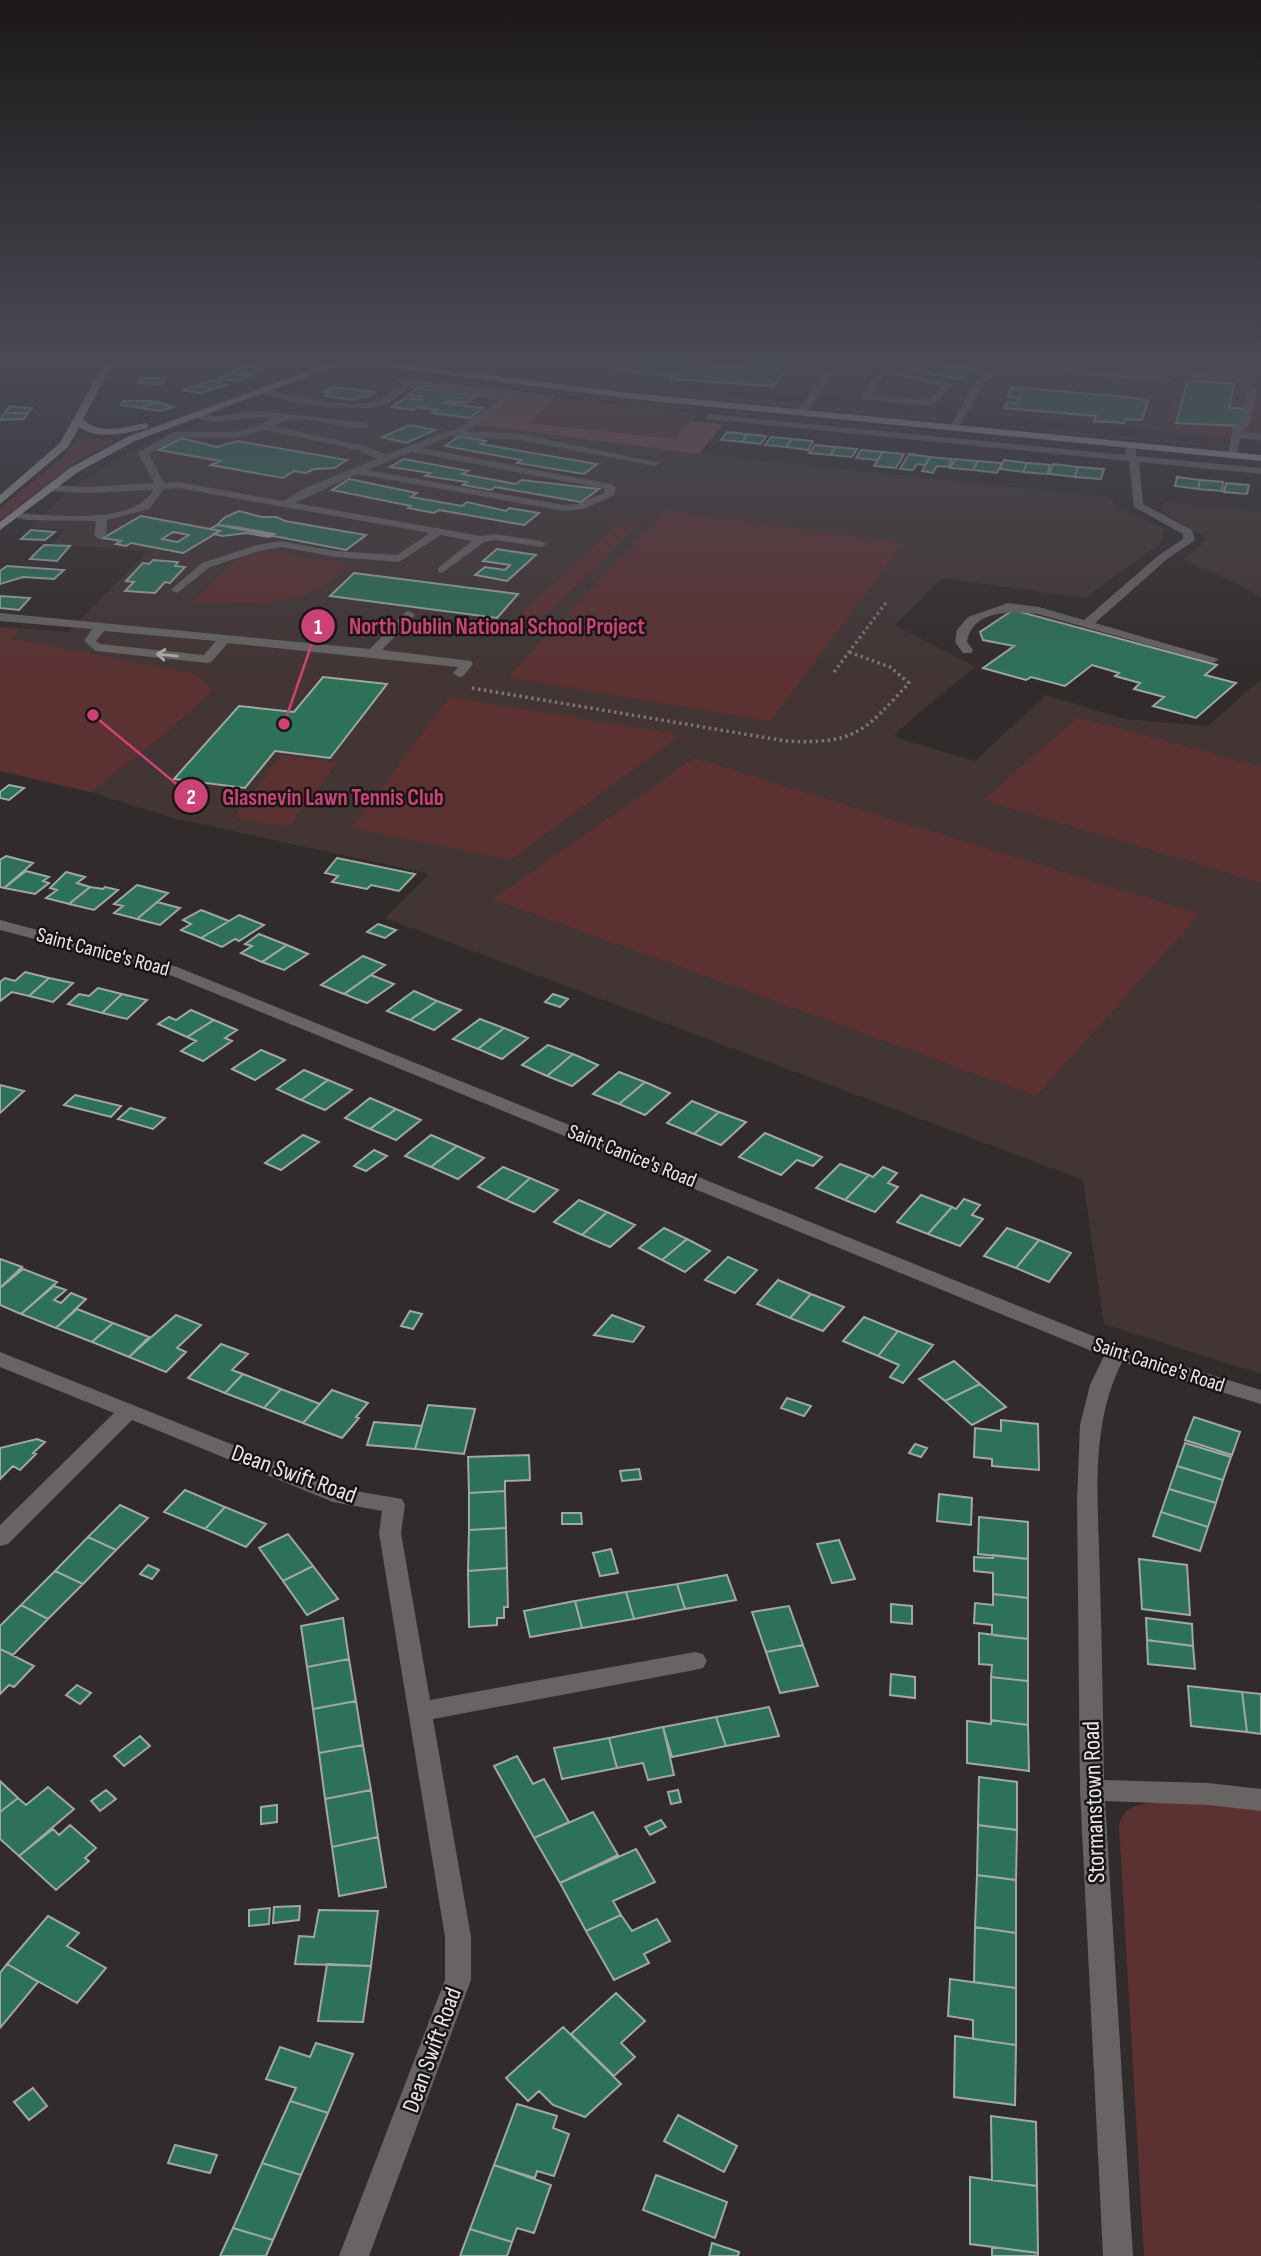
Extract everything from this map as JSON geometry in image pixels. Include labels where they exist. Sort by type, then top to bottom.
[{"type":"main road","points":[[0,501],[39,468]]},
{"type":"main road","points":[[0,527],[48,488],[79,468]]},
{"type":"street","points":[[151,468],[160,485]]},
{"type":"street","points":[[285,504],[294,496],[361,468]]},
{"type":"street","points":[[355,471],[564,508],[579,507],[609,495],[611,487],[520,468]]},
{"type":"street","points":[[1085,625],[1163,557],[1189,540],[1188,532],[1138,505],[1135,468]]},
{"type":"street","points":[[1232,468],[1261,471]]},
{"type":"street","points":[[14,516],[102,516],[142,509],[154,499],[160,485]]},
{"type":"street","points":[[48,488],[87,490],[178,485],[481,539],[495,537],[541,544]]},
{"type":"street","points":[[100,536],[102,516]]},
{"type":"street","points":[[177,590],[206,565],[257,548],[281,544],[336,554],[399,559],[440,531]]},
{"type":"street","points":[[442,570],[481,539]]},
{"type":"street","points":[[967,650],[961,642],[963,630],[972,620],[1008,607],[1038,611],[1213,659]]},
{"type":"street","points":[[373,653],[409,615]]},
{"type":"street","points":[[0,617],[467,664],[459,673]]},
{"type":"street","points":[[100,626],[90,640],[96,648],[207,659],[225,638]]},
{"type":"street","name":"Saint Canice's Road","points":[[0,925],[171,970],[1116,1353],[1261,1397]]},
{"type":"street","name":"Stormanstown Road","points":[[1116,1353],[1100,1385],[1090,1425],[1088,1501],[1092,1790],[1118,2256]]},
{"type":"street","name":"Dean Swift Road","points":[[0,1359],[341,1496],[394,1505],[390,1533],[458,1937],[458,1980],[354,2256]]},
{"type":"street","points":[[0,1538],[131,1410]]},
{"type":"street","points":[[419,1712],[695,1661]]},
{"type":"street","points":[[1092,1790],[1208,1794],[1261,1800]]},
{"type":"path","points":[[834,672],[888,600]]},
{"type":"path","points":[[459,673],[458,682],[499,694],[816,744],[852,738],[865,730],[909,683],[906,677],[881,663],[849,652]]},
{"type":"shaded area","points":[[49,468],[68,468],[0,520],[0,508]]},
{"type":"shaded area","points":[[103,468],[835,468],[1108,497],[1119,508],[1163,528],[1161,543],[1085,598],[942,578],[895,625],[975,667],[900,729],[894,737],[975,761],[1046,695],[1125,719],[1208,726],[1261,679],[1261,1374],[1104,1324],[1083,1180],[385,918],[429,874],[173,818],[90,792],[159,739],[213,692],[11,637],[20,628],[68,632],[148,551],[51,544],[66,529],[30,527],[75,485]]},
{"type":"shaded area","points":[[1163,502],[1261,512],[1261,598],[1243,586],[1183,560],[1208,539],[1161,510]]},
{"type":"shaded area","points":[[665,510],[903,543],[770,721],[508,677]]},
{"type":"shaded area","points":[[617,524],[637,527],[525,634],[504,630]]},
{"type":"shaded area","points":[[263,551],[349,563],[325,586],[287,600],[255,603],[192,602],[236,560]]},
{"type":"shaded area","points":[[0,627],[20,628],[11,638],[198,675],[213,692],[159,739],[90,792],[0,771]]},
{"type":"shaded area","points":[[449,697],[680,735],[511,860],[351,828]]},
{"type":"shaded area","points":[[1078,717],[1261,767],[1261,883],[983,800]]},
{"type":"shaded area","points":[[282,755],[337,763],[288,827],[234,817]]},
{"type":"shaded area","points":[[694,758],[1200,914],[1036,1096],[493,899]]},
{"type":"shaded area","points":[[1147,1803],[1218,1803],[1261,1807],[1261,2256],[1144,2256],[1119,1826],[1128,1810]]},
{"type":"building","points":[[229,468],[328,468],[314,469],[306,473],[294,471],[283,478]]},
{"type":"building","points":[[399,468],[453,468],[468,471],[462,474],[516,484],[522,480],[599,489],[581,502],[495,487],[491,490],[463,485],[467,482],[425,476],[430,473]]},
{"type":"building","points":[[549,468],[591,468],[584,474]]},
{"type":"building","points":[[924,468],[936,468],[933,473],[922,471]]},
{"type":"building","points":[[974,468],[999,468],[997,473]]},
{"type":"building","points":[[1000,468],[1025,468],[1023,472]]},
{"type":"building","points":[[1025,468],[1049,468],[1047,474],[1023,472]]},
{"type":"building","points":[[1051,468],[1078,468],[1075,477],[1049,474]]},
{"type":"building","points":[[1078,468],[1104,469],[1101,479],[1075,477]]},
{"type":"building","points":[[1177,477],[1200,480],[1198,489],[1175,486]]},
{"type":"building","points":[[349,479],[417,493],[411,497],[462,506],[467,502],[506,511],[509,508],[539,513],[524,525],[439,510],[434,513],[332,490]]},
{"type":"building","points":[[1200,480],[1223,482],[1222,491],[1198,489]]},
{"type":"building","points":[[1226,483],[1249,485],[1247,494],[1224,492]]},
{"type":"building","points":[[239,511],[366,535],[346,550],[217,525],[225,517]]},
{"type":"building","points":[[141,516],[220,531],[183,553],[131,543],[126,546],[116,544],[121,541],[103,538]],"holes":[[[173,532],[189,535],[177,542],[162,539]]]},
{"type":"building","points":[[217,525],[274,534],[269,537],[246,533],[222,536],[214,534],[220,531],[210,529]]},
{"type":"building","points":[[31,530],[55,532],[45,540],[21,539]]},
{"type":"building","points":[[44,545],[70,546],[57,561],[30,559]]},
{"type":"building","points":[[497,549],[536,555],[507,581],[475,575],[485,567],[505,570],[510,565],[483,561]]},
{"type":"building","points":[[153,560],[178,562],[175,566],[185,567],[170,583],[165,582],[155,593],[125,591],[134,582],[126,581],[143,563],[149,564]]},
{"type":"building","points":[[7,566],[64,570],[54,579],[23,577],[0,584],[0,571]]},
{"type":"building","points":[[354,573],[518,594],[497,618],[330,596]]},
{"type":"building","points":[[0,596],[30,598],[19,610],[0,608]]},
{"type":"building","points":[[1013,610],[1217,665],[1205,675],[1236,683],[1196,718],[1153,706],[1164,697],[1134,689],[1140,683],[1115,676],[1119,673],[1092,665],[1065,686],[1031,677],[1026,680],[983,668],[1014,646],[983,640],[980,632]]},
{"type":"building","points":[[323,677],[387,684],[330,758],[275,751],[245,788],[174,779],[239,706],[294,712]]},
{"type":"building","points":[[9,785],[24,788],[9,800],[0,798],[0,792]]},
{"type":"building","points":[[6,856],[33,863],[4,888],[0,887],[0,860]]},
{"type":"building","points":[[337,858],[415,874],[399,891],[371,885],[367,889],[332,882],[338,876],[325,873]]},
{"type":"building","points":[[26,871],[49,877],[43,881],[49,883],[35,894],[4,888]]},
{"type":"building","points":[[66,872],[85,877],[77,883],[90,887],[69,904],[46,898],[57,890],[50,888]]},
{"type":"building","points":[[137,885],[168,893],[137,919],[114,913],[123,906],[114,904]]},
{"type":"building","points":[[90,887],[118,890],[94,910],[69,904]]},
{"type":"building","points":[[157,902],[180,908],[160,925],[137,919]]},
{"type":"building","points":[[201,910],[229,921],[201,938],[181,930],[191,924],[183,920]]},
{"type":"building","points":[[239,915],[264,925],[239,941],[235,939],[222,947],[201,938]]},
{"type":"building","points":[[378,924],[396,930],[385,938],[367,932]]},
{"type":"building","points":[[259,934],[287,945],[262,962],[241,953],[252,946],[245,944]]},
{"type":"building","points":[[287,945],[308,954],[284,970],[262,962]]},
{"type":"building","points":[[363,956],[385,965],[344,994],[321,985]]},
{"type":"building","points":[[25,972],[49,978],[29,996],[12,992],[0,1001],[0,982],[5,978],[15,981]]},
{"type":"building","points":[[371,975],[394,984],[367,1003],[344,994]]},
{"type":"building","points":[[49,978],[73,983],[53,1002],[29,996]]},
{"type":"building","points":[[98,988],[122,994],[102,1013],[68,1004],[79,994],[89,996]]},
{"type":"building","points":[[414,991],[437,1001],[410,1020],[387,1011]]},
{"type":"building","points":[[122,994],[147,1000],[127,1019],[102,1013]]},
{"type":"building","points":[[553,994],[568,999],[560,1007],[545,1002]]},
{"type":"building","points":[[437,1001],[461,1010],[434,1030],[410,1020]]},
{"type":"building","points":[[191,1010],[214,1020],[187,1037],[158,1024],[169,1017],[176,1020]]},
{"type":"building","points":[[480,1019],[504,1028],[478,1049],[453,1039]]},
{"type":"building","points":[[214,1020],[237,1030],[225,1038],[232,1041],[203,1061],[181,1051],[196,1041],[187,1037]]},
{"type":"building","points":[[504,1028],[528,1038],[502,1059],[478,1049]]},
{"type":"building","points":[[548,1045],[573,1054],[547,1076],[522,1065]]},
{"type":"building","points":[[261,1050],[285,1060],[255,1080],[232,1069]]},
{"type":"building","points":[[573,1054],[598,1065],[572,1086],[547,1076]]},
{"type":"building","points":[[304,1070],[328,1080],[301,1100],[277,1089]]},
{"type":"building","points":[[619,1072],[645,1082],[619,1104],[593,1094]]},
{"type":"building","points":[[328,1080],[352,1090],[325,1110],[301,1100]]},
{"type":"building","points":[[645,1082],[670,1093],[645,1115],[619,1104]]},
{"type":"building","points":[[0,1085],[24,1091],[0,1113]]},
{"type":"building","points":[[75,1095],[121,1106],[111,1117],[64,1105]]},
{"type":"building","points":[[370,1098],[396,1109],[370,1129],[345,1118]]},
{"type":"building","points":[[692,1101],[719,1112],[694,1134],[667,1123]]},
{"type":"building","points":[[130,1108],[165,1118],[153,1129],[118,1119]]},
{"type":"building","points":[[396,1109],[421,1120],[396,1140],[370,1129]]},
{"type":"building","points":[[719,1112],[746,1122],[721,1145],[694,1134]]},
{"type":"building","points":[[765,1133],[822,1157],[813,1166],[797,1160],[781,1175],[739,1157]]},
{"type":"building","points":[[303,1135],[319,1142],[281,1170],[265,1163]]},
{"type":"building","points":[[431,1135],[457,1146],[431,1167],[405,1156]]},
{"type":"building","points":[[457,1146],[484,1158],[458,1179],[431,1167]]},
{"type":"building","points":[[374,1150],[387,1156],[366,1171],[354,1166]]},
{"type":"building","points":[[840,1164],[869,1175],[845,1200],[816,1188]]},
{"type":"building","points":[[503,1167],[530,1178],[506,1200],[478,1187]]},
{"type":"building","points":[[883,1167],[897,1173],[888,1183],[898,1187],[875,1212],[845,1200],[869,1175],[873,1177]]},
{"type":"building","points":[[530,1178],[558,1190],[534,1212],[506,1200]]},
{"type":"building","points":[[921,1195],[952,1207],[928,1234],[897,1222]]},
{"type":"building","points":[[964,1199],[980,1205],[972,1215],[983,1219],[960,1246],[928,1234],[952,1207],[956,1209]]},
{"type":"building","points":[[579,1200],[607,1212],[582,1235],[554,1222]]},
{"type":"building","points":[[607,1212],[635,1225],[610,1247],[582,1235]]},
{"type":"building","points":[[664,1228],[687,1239],[662,1260],[639,1248]]},
{"type":"building","points":[[1007,1228],[1039,1240],[1016,1268],[984,1256]]},
{"type":"building","points":[[687,1239],[710,1251],[685,1272],[662,1260]]},
{"type":"building","points":[[1039,1240],[1071,1253],[1049,1282],[1016,1268]]},
{"type":"building","points":[[728,1257],[757,1270],[735,1293],[705,1280]]},
{"type":"building","points":[[0,1259],[22,1267],[0,1288]]},
{"type":"building","points":[[23,1269],[57,1282],[21,1314],[0,1305],[0,1288]]},
{"type":"building","points":[[778,1280],[811,1294],[790,1318],[757,1304]]},
{"type":"building","points":[[54,1286],[66,1290],[54,1300],[61,1303],[71,1293],[86,1299],[56,1328],[21,1314]]},
{"type":"building","points":[[811,1294],[844,1307],[823,1331],[790,1318]]},
{"type":"building","points":[[77,1309],[113,1323],[92,1342],[56,1328]]},
{"type":"building","points":[[410,1311],[422,1314],[413,1329],[401,1326]]},
{"type":"building","points":[[176,1315],[201,1325],[177,1348],[186,1352],[166,1372],[129,1357]]},
{"type":"building","points":[[612,1315],[644,1327],[633,1342],[594,1335]]},
{"type":"building","points":[[864,1317],[898,1331],[878,1356],[843,1341]]},
{"type":"building","points":[[113,1323],[149,1337],[129,1357],[92,1342]]},
{"type":"building","points":[[898,1331],[933,1345],[903,1383],[890,1377],[899,1365],[878,1356]]},
{"type":"building","points":[[221,1344],[248,1354],[232,1370],[243,1374],[225,1393],[188,1378]]},
{"type":"building","points":[[954,1361],[980,1384],[945,1401],[919,1379]]},
{"type":"building","points":[[243,1374],[281,1389],[264,1408],[225,1393]]},
{"type":"building","points":[[980,1384],[1006,1407],[972,1425],[945,1401]]},
{"type":"building","points":[[281,1389],[320,1404],[303,1423],[264,1408]]},
{"type":"building","points":[[332,1390],[368,1403],[342,1438],[303,1423]]},
{"type":"building","points":[[787,1398],[811,1406],[804,1416],[781,1408]]},
{"type":"building","points":[[428,1405],[475,1409],[464,1454],[415,1449]]},
{"type":"building","points":[[1194,1417],[1240,1432],[1232,1455],[1185,1440]]},
{"type":"building","points":[[1001,1420],[1038,1424],[1039,1470],[992,1466],[992,1459],[974,1457],[975,1428],[1001,1431]]},
{"type":"building","points":[[374,1422],[422,1426],[415,1449],[367,1445]]},
{"type":"building","points":[[37,1439],[45,1442],[33,1453],[36,1454],[20,1470],[13,1466],[0,1479],[0,1448]]},
{"type":"building","points":[[1185,1443],[1231,1457],[1223,1480],[1177,1466]]},
{"type":"building","points":[[915,1444],[927,1448],[921,1457],[909,1453]]},
{"type":"building","points":[[529,1455],[530,1480],[505,1481],[505,1491],[469,1493],[468,1457]]},
{"type":"building","points":[[1177,1466],[1223,1480],[1216,1503],[1169,1489]]},
{"type":"building","points":[[639,1469],[641,1479],[622,1481],[620,1471]]},
{"type":"building","points":[[1169,1489],[1216,1503],[1208,1527],[1161,1512]]},
{"type":"building","points":[[185,1490],[225,1507],[205,1529],[164,1512]]},
{"type":"building","points":[[505,1491],[506,1528],[469,1530],[469,1493]]},
{"type":"building","points":[[939,1494],[972,1498],[971,1525],[937,1521]]},
{"type":"building","points":[[120,1505],[148,1518],[116,1550],[88,1537]]},
{"type":"building","points":[[225,1507],[266,1524],[246,1547],[205,1529]]},
{"type":"building","points":[[1161,1512],[1208,1527],[1200,1551],[1153,1536]]},
{"type":"building","points":[[562,1513],[581,1513],[582,1524],[562,1524]]},
{"type":"building","points":[[979,1517],[1028,1522],[1028,1559],[978,1554]]},
{"type":"building","points":[[506,1528],[507,1568],[468,1571],[469,1530]]},
{"type":"building","points":[[288,1534],[313,1566],[283,1581],[259,1548]]},
{"type":"building","points":[[88,1537],[116,1550],[83,1584],[55,1571]]},
{"type":"building","points":[[839,1540],[855,1579],[832,1583],[817,1544]]},
{"type":"building","points":[[611,1549],[618,1573],[600,1576],[593,1553]]},
{"type":"building","points":[[993,1555],[1028,1559],[1028,1598],[993,1594],[993,1573],[974,1571],[974,1557],[993,1558]]},
{"type":"building","points":[[1139,1559],[1187,1565],[1190,1615],[1142,1609]]},
{"type":"building","points":[[148,1565],[159,1570],[152,1579],[140,1574]]},
{"type":"building","points":[[313,1566],[338,1599],[307,1615],[283,1581]]},
{"type":"building","points":[[507,1568],[508,1607],[504,1607],[504,1618],[497,1618],[497,1625],[469,1627],[468,1571]]},
{"type":"building","points":[[55,1571],[83,1584],[48,1619],[21,1605]]},
{"type":"building","points":[[727,1575],[736,1600],[685,1609],[677,1584]]},
{"type":"building","points":[[677,1584],[685,1609],[634,1619],[626,1592]]},
{"type":"building","points":[[626,1592],[634,1619],[582,1628],[575,1601]]},
{"type":"building","points":[[993,1594],[1028,1598],[1028,1639],[992,1635],[992,1625],[974,1623],[975,1603],[993,1605]]},
{"type":"building","points":[[575,1601],[582,1628],[530,1637],[524,1611]]},
{"type":"building","points":[[891,1604],[912,1606],[912,1624],[891,1622]]},
{"type":"building","points":[[21,1605],[48,1619],[13,1655],[0,1649],[0,1626]]},
{"type":"building","points":[[789,1606],[803,1645],[766,1652],[752,1612]]},
{"type":"building","points":[[343,1618],[349,1659],[307,1667],[301,1626]]},
{"type":"building","points":[[1146,1618],[1192,1624],[1193,1646],[1147,1640]]},
{"type":"building","points":[[979,1633],[1028,1639],[1028,1681],[991,1677],[992,1665],[979,1664]]},
{"type":"building","points":[[1147,1640],[1193,1646],[1195,1669],[1148,1664]]},
{"type":"building","points":[[803,1645],[818,1686],[780,1693],[766,1652]]},
{"type":"building","points":[[0,1649],[34,1666],[14,1687],[9,1685],[0,1694]]},
{"type":"building","points":[[349,1659],[356,1701],[313,1709],[307,1667]]},
{"type":"building","points":[[891,1674],[915,1677],[915,1698],[890,1695]]},
{"type":"building","points":[[991,1677],[1028,1681],[1028,1725],[991,1720]]},
{"type":"building","points":[[77,1685],[91,1693],[80,1704],[66,1695]]},
{"type":"building","points":[[1188,1686],[1242,1692],[1247,1732],[1191,1726]]},
{"type":"building","points":[[1242,1692],[1261,1694],[1261,1734],[1247,1732]]},
{"type":"building","points":[[356,1701],[363,1745],[319,1753],[313,1709]]},
{"type":"building","points":[[769,1707],[779,1736],[726,1746],[716,1717]]},
{"type":"building","points":[[716,1717],[726,1746],[672,1757],[663,1727]]},
{"type":"building","points":[[991,1720],[1028,1725],[1029,1771],[967,1763],[967,1721],[991,1724]]},
{"type":"building","points":[[663,1727],[674,1775],[648,1780],[643,1763],[617,1768],[609,1738]]},
{"type":"building","points":[[140,1736],[150,1746],[124,1766],[114,1756]]},
{"type":"building","points":[[609,1738],[617,1768],[562,1779],[554,1748]]},
{"type":"building","points":[[363,1745],[371,1790],[325,1799],[319,1753]]},
{"type":"building","points":[[517,1756],[533,1784],[544,1779],[569,1822],[534,1838],[494,1766]]},
{"type":"building","points":[[979,1777],[1017,1782],[1017,1830],[978,1825]]},
{"type":"building","points":[[0,1781],[18,1798],[0,1812]]},
{"type":"building","points":[[48,1787],[74,1809],[19,1856],[0,1839],[0,1812],[18,1798],[26,1805]]},
{"type":"building","points":[[106,1790],[116,1799],[100,1811],[91,1801]]},
{"type":"building","points":[[371,1790],[378,1837],[332,1847],[325,1799]]},
{"type":"building","points":[[678,1790],[681,1802],[671,1804],[668,1792]]},
{"type":"building","points":[[277,1805],[277,1822],[261,1824],[261,1807]]},
{"type":"building","points":[[593,1812],[618,1855],[560,1883],[534,1838]]},
{"type":"building","points":[[661,1820],[666,1827],[650,1835],[645,1827]]},
{"type":"building","points":[[70,1825],[96,1848],[85,1858],[89,1861],[56,1890],[19,1856],[53,1829],[59,1835]]},
{"type":"building","points":[[978,1825],[1017,1830],[1016,1880],[977,1875]]},
{"type":"building","points":[[378,1837],[386,1887],[339,1896],[332,1847]]},
{"type":"building","points":[[636,1849],[655,1882],[613,1901],[621,1915],[586,1931],[560,1883]]},
{"type":"building","points":[[977,1875],[1016,1880],[1016,1933],[975,1927]]},
{"type":"building","points":[[300,1906],[299,1920],[273,1923],[274,1907]]},
{"type":"building","points":[[270,1908],[269,1924],[249,1926],[249,1910]]},
{"type":"building","points":[[319,1910],[378,1911],[371,1966],[295,1964],[299,1936],[314,1937]]},
{"type":"building","points":[[621,1915],[632,1931],[657,1919],[670,1941],[644,1954],[649,1963],[614,1980],[586,1931]]},
{"type":"building","points":[[48,1916],[79,1933],[67,1946],[106,1968],[77,2003],[7,1964]]},
{"type":"building","points":[[975,1927],[1016,1933],[1016,1988],[974,1982]]},
{"type":"building","points":[[7,1964],[38,1982],[0,2028],[0,1973]]},
{"type":"building","points":[[327,1964],[371,1966],[363,2022],[318,2021]]},
{"type":"building","points":[[950,1979],[1016,1988],[1016,2045],[973,2039],[973,2020],[948,2016]]},
{"type":"building","points":[[616,1993],[645,2021],[621,2043],[635,2057],[614,2076],[571,2034]]},
{"type":"building","points":[[563,2027],[621,2084],[585,2117],[553,2105],[539,2091],[528,2101],[506,2078]]},
{"type":"building","points":[[955,2036],[1016,2045],[1015,2105],[954,2097]]},
{"type":"building","points":[[316,2043],[353,2054],[328,2113],[290,2101],[296,2088],[266,2079],[280,2047],[310,2057]]},
{"type":"building","points":[[33,2088],[47,2106],[29,2120],[14,2102]]},
{"type":"building","points":[[290,2101],[328,2113],[301,2175],[262,2163]]},
{"type":"building","points":[[517,2104],[557,2116],[553,2128],[569,2134],[554,2176],[537,2171],[535,2178],[494,2165]]},
{"type":"building","points":[[678,2115],[737,2146],[724,2172],[664,2141]]},
{"type":"building","points":[[991,2116],[1036,2122],[1037,2186],[992,2180]]},
{"type":"building","points":[[175,2145],[217,2155],[210,2173],[168,2163]]},
{"type":"building","points":[[262,2163],[301,2175],[273,2240],[233,2228]]},
{"type":"building","points":[[494,2165],[551,2185],[534,2233],[517,2228],[512,2242],[470,2229]]},
{"type":"building","points":[[656,2175],[727,2202],[715,2238],[643,2210]]},
{"type":"building","points":[[970,2177],[1037,2186],[1038,2253],[970,2244]]},
{"type":"building","points":[[233,2228],[273,2240],[266,2256],[220,2256]]},
{"type":"building","points":[[470,2229],[512,2242],[507,2256],[460,2256]]},
{"type":"building","points":[[712,2243],[739,2252],[738,2256],[709,2256]]},
{"type":"building","points":[[992,2247],[1038,2253],[1038,2256],[992,2256]]},
{"type":"place","name":"Glasnevin Lawn Tennis Club","points":[[93,715]]},
{"type":"place","name":"North Dublin National School Project","points":[[284,724]]}]
